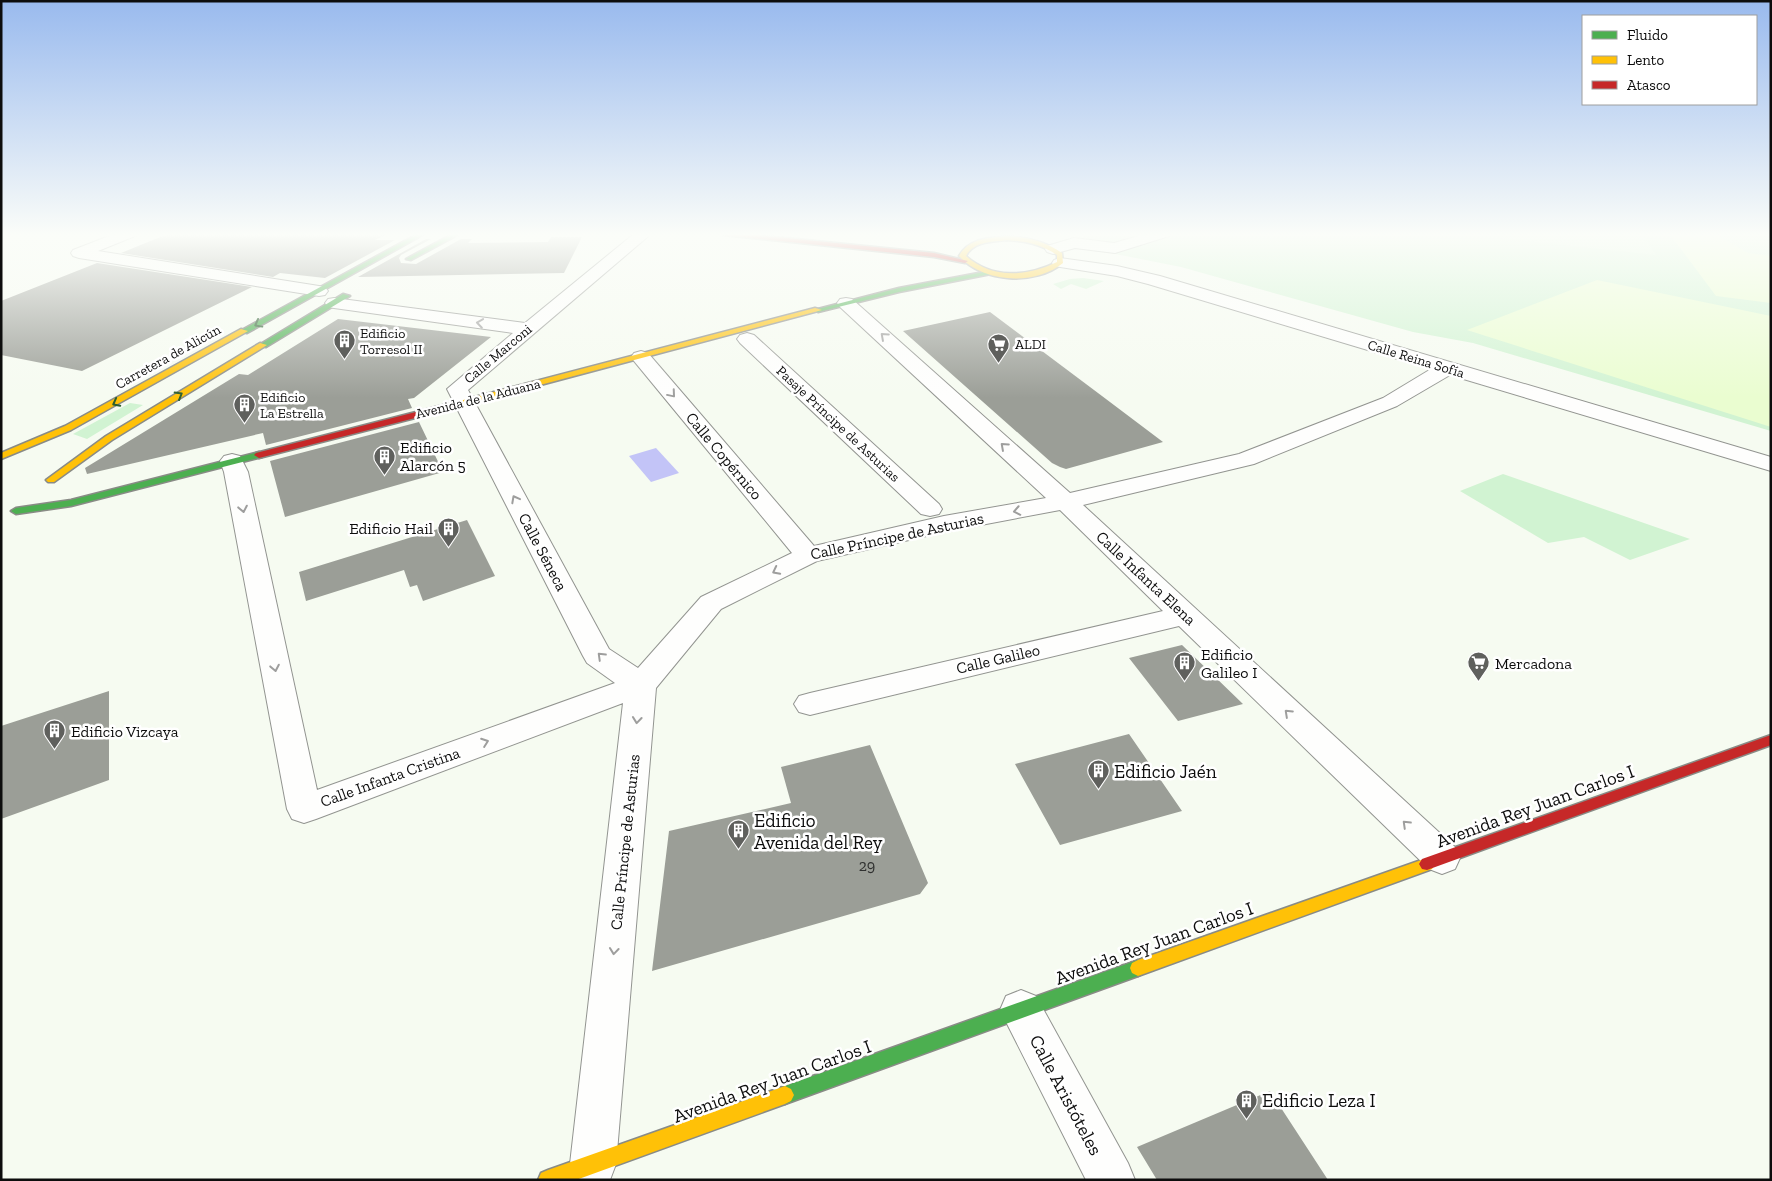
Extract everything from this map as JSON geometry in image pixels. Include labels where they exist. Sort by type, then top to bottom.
[{"type":"street","points":[[301,288],[319,291]]},
{"type":"street","name":"Carretera de Alicún","points":[[1,456],[68,428],[324,288]]},
{"type":"street","name":"Calle Marconi","points":[[465,402],[457,389],[577,288]]},
{"type":"street","name":"Avenida de la Aduana","points":[[45,489],[12,513],[71,503],[641,357],[737,330],[908,288]]},
{"type":"street","name":"Calle Reina Sofía","points":[[1181,288],[1771,464]]},
{"type":"street","points":[[45,489],[109,438],[359,289]]},
{"type":"street","name":"Calle Infanta Elena","points":[[846,303],[1065,502],[1442,858]]},
{"type":"street","points":[[334,304],[528,329]]},
{"type":"street","name":"Pasaje Príncipe de Asturias","points":[[746,339],[930,510]]},
{"type":"street","name":"Calle Copérnico","points":[[641,357],[808,555]]},
{"type":"street","name":"Calle Príncipe de Asturias","points":[[592,1164],[641,684],[711,603],[808,555],[944,524],[1065,502],[1246,459],[1390,402],[1447,368]]},
{"type":"street","name":"Calle Séneca","points":[[465,402],[598,656],[641,684]]},
{"type":"street","points":[[1,460],[19,460]]},
{"type":"street","name":"Calle Infanta Cristina","points":[[232,462],[236,472],[304,809],[641,684]]},
{"type":"street","points":[[45,489],[51,471],[47,467]]},
{"type":"street","name":"Calle Galileo","points":[[810,704],[1185,615]]},
{"type":"street","name":"Avenida Rey Juan Carlos I","points":[[548,1180],[1771,740]]},
{"type":"street","name":"Calle Aristóteles","points":[[1021,1010],[1111,1180]]},
{"type":"shaded area","points":[[1256,288],[1771,288],[1771,431],[1473,343],[1413,332]]},
{"type":"shaded area","points":[[130,403],[143,405],[87,439],[73,434]]},
{"type":"shaded area","points":[[1503,474],[1690,539],[1630,560],[1584,537],[1548,543],[1460,491]]},
{"type":"sand","points":[[1576,288],[1636,288],[1771,316],[1771,427],[1467,330]]},
{"type":"sand","points":[[1710,288],[1771,288],[1771,303],[1716,296]]},
{"type":"water","points":[[656,448],[679,473],[651,482],[629,456]]},
{"type":"building","points":[[34,288],[250,288],[82,371],[1,355],[1,301]]},
{"type":"building","name":"ALDI","points":[[990,312],[1163,442],[1066,469],[1060,467],[1052,463],[903,331]]},
{"type":"building","points":[[338,319],[491,337],[414,398],[408,399],[412,408],[266,445],[263,433],[87,474],[85,468],[239,374],[248,375]]},
{"type":"building","name":"Edificio Alarcón 5","points":[[419,422],[443,472],[285,517],[270,461]]},
{"type":"building","name":"Edificio Hail","points":[[467,520],[495,576],[423,601],[417,585],[410,587],[404,570],[306,601],[299,572]]},
{"type":"building","name":"Edificio Galileo I","points":[[1182,645],[1243,704],[1178,721],[1129,658]]},
{"type":"building","name":"Edificio Vizcaya","points":[[109,691],[109,780],[1,819],[1,726]]},
{"type":"building","name":"Edificio Jaén","points":[[1129,734],[1182,811],[1060,845],[1015,764]]},
{"type":"building","name":"Edificio Avenida del Rey","points":[[870,745],[928,883],[920,894],[652,971],[669,831],[791,803],[781,767]]},
{"type":"building","name":"Edificio Leza I","points":[[1270,1091],[1328,1180],[1157,1180],[1137,1147]]},
{"type":"traffic: fast","points":[[244,331],[322,288]]},
{"type":"traffic: fast","points":[[818,310],[909,288]]},
{"type":"traffic: fast","points":[[263,345],[346,296]]},
{"type":"traffic: fast","points":[[16,511],[71,503],[259,455]]},
{"type":"traffic: fast","points":[[785,1095],[1138,968]]},
{"type":"traffic: slow","points":[[451,406],[818,310]]},
{"type":"traffic: slow","points":[[1,456],[68,428],[244,331]]},
{"type":"traffic: slow","points":[[51,480],[109,438],[263,345]]},
{"type":"traffic: slow","points":[[1138,968],[1427,864]]},
{"type":"traffic: slow","points":[[548,1180],[785,1095]]},
{"type":"traffic: jam","points":[[259,455],[451,406]]},
{"type":"traffic: jam","points":[[1427,864],[1771,740]]},
{"type":"place","name":"Edificio Torresol II","points":[[344,360]]},
{"type":"place","name":"ALDI","points":[[999,363]]},
{"type":"place","name":"Edificio La Estrella","points":[[244,424]]},
{"type":"place","name":"Edificio Alarcón 5","points":[[384,475]]},
{"type":"place","name":"Edificio Hail","points":[[449,547]]},
{"type":"place","name":"Edificio Galileo I","points":[[1185,682]]},
{"type":"place","name":"Mercadona","points":[[1479,682]]},
{"type":"place","name":"Edificio Vizcaya","points":[[55,750]]},
{"type":"place","name":"Edificio Jaén","points":[[1098,790]]},
{"type":"place","name":"Edificio Avenida del Rey","points":[[738,850]]},
{"type":"place","name":"Edificio Leza I","points":[[1246,1119]]}]
